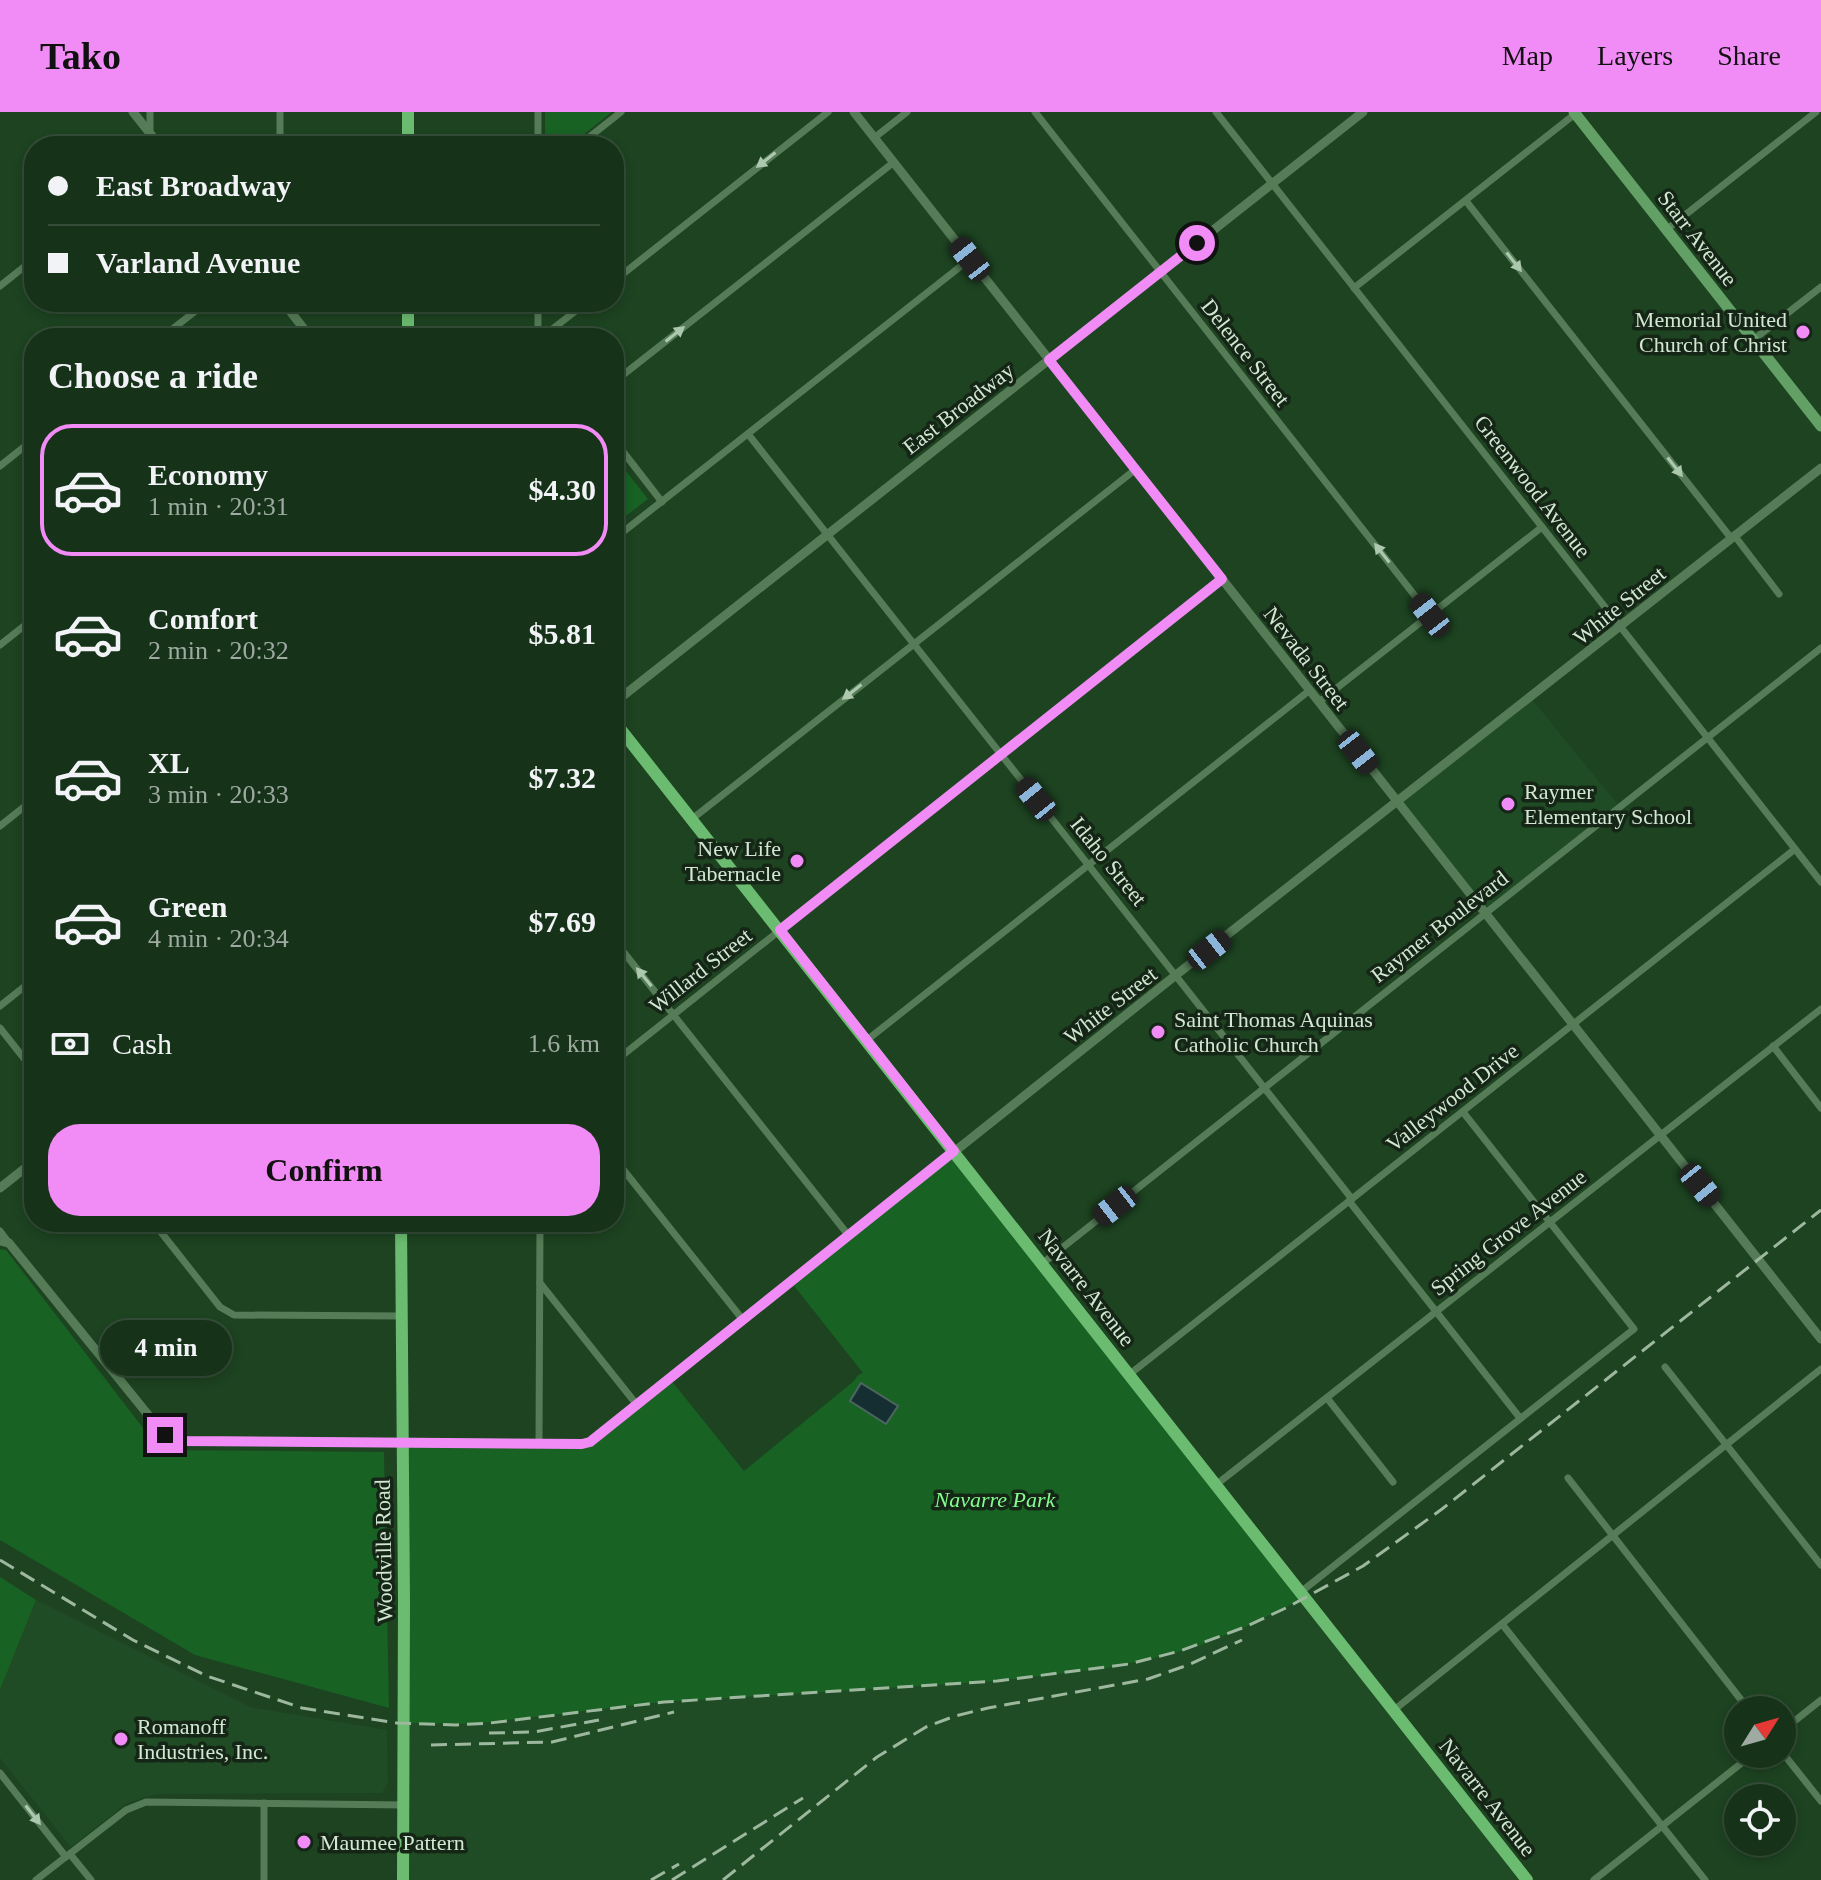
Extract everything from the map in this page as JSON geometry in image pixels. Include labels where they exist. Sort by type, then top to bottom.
[{"type":"main road","points":[[408,112],[408,136]]},
{"type":"main road","name":"Starr Avenue","points":[[1579,114],[1821,426]]},
{"type":"main road","name":"Navarre Avenue","points":[[624,734],[1527,1880]]},
{"type":"main road","name":"Woodville Road","points":[[401,1232],[403,1880]]},
{"type":"street","points":[[133,112],[152,136]]},
{"type":"street","points":[[150,112],[150,133]]},
{"type":"street","points":[[280,112],[280,136]]},
{"type":"street","points":[[538,112],[538,136]]},
{"type":"street","points":[[591,136],[621,112]]},
{"type":"street","points":[[624,273],[828,112]]},
{"type":"street","name":"Nevada Street","points":[[854,112],[1821,1339]]},
{"type":"street","points":[[874,138],[907,112]]},
{"type":"street","name":"Delence Street","points":[[1035,112],[1430,615]]},
{"type":"street","name":"Greenwood Avenue","points":[[1216,112],[1821,882]]},
{"type":"street","name":"East Broadway","points":[[624,695],[1363,112]]},
{"type":"street","points":[[1666,230],[1816,112]]},
{"type":"street","points":[[1354,288],[1579,114]]},
{"type":"street","points":[[624,374],[894,162]]},
{"type":"street","points":[[1466,201],[1779,594]]},
{"type":"street","points":[[624,531],[970,259]]},
{"type":"street","points":[[0,286],[24,267]]},
{"type":"street","points":[[1753,340],[1821,287]]},
{"type":"street","points":[[174,328],[194,312]]},
{"type":"street","points":[[291,312],[303,328]]},
{"type":"street","points":[[553,328],[574,312]]},
{"type":"street","name":"Idaho Street","points":[[748,434],[1264,1087],[1520,1418]]},
{"type":"street","points":[[0,466],[24,447]]},
{"type":"street","points":[[624,453],[662,502]]},
{"type":"street","name":"White Street","points":[[539,1443],[590,1442],[1176,975],[1821,468]]},
{"type":"street","points":[[692,819],[1136,469]]},
{"type":"street","points":[[1319,702],[1542,527]]},
{"type":"street","name":"Willard Street","points":[[624,1054],[1222,579]]},
{"type":"street","points":[[0,645],[24,626]]},
{"type":"street","name":"Raymer Boulevard","points":[[1043,1263],[1821,648]]},
{"type":"street","points":[[867,1040],[1310,690]]},
{"type":"street","points":[[0,826],[24,807]]},
{"type":"street","name":"Valleywood Drive","points":[[1130,1374],[1795,849]]},
{"type":"street","points":[[624,953],[849,1236]]},
{"type":"street","points":[[0,1006],[24,987]]},
{"type":"street","name":"Spring Grove Avenue","points":[[1217,1484],[1821,1009]]},
{"type":"street","points":[[0,1028],[24,1058]]},
{"type":"street","points":[[1773,1046],[1821,1108]]},
{"type":"street","points":[[1302,1591],[1634,1329],[1463,1112]]},
{"type":"street","points":[[0,1188],[24,1169]]},
{"type":"street","points":[[624,1171],[743,1320]]},
{"type":"street","points":[[0,1231],[5,1242],[162,1432],[172,1439],[402,1443],[539,1443],[540,1232]]},
{"type":"street","points":[[161,1232],[220,1307],[234,1315],[400,1316]]},
{"type":"street","points":[[540,1283],[637,1405]]},
{"type":"street","points":[[1665,1367],[1821,1565]]},
{"type":"street","points":[[1394,1710],[1821,1369]]},
{"type":"street","points":[[1327,1398],[1393,1482]]},
{"type":"street","points":[[1568,1478],[1738,1696]]},
{"type":"street","points":[[1502,1624],[1705,1880]]},
{"type":"street","points":[[1796,1720],[1821,1700]]},
{"type":"street","points":[[1594,1880],[1736,1768]]},
{"type":"street","points":[[1795,1768],[1821,1801]]},
{"type":"street","points":[[0,1773],[91,1880]]},
{"type":"street","points":[[36,1880],[126,1810],[146,1802],[404,1805]]},
{"type":"street","points":[[264,1803],[264,1880]]},
{"type":"shaded area","name":"Raymer Elementary School","points":[[1530,697],[1620,807],[1485,912],[1397,801]]},
{"type":"shaded area","points":[[1307,1597],[1527,1880],[402,1880],[404,1723],[474,1724],[664,1702],[898,1687],[1107,1668],[1201,1645]]},
{"type":"shaded area","points":[[36,1600],[250,1707],[387,1730],[388,1783],[382,1793],[157,1794],[127,1803],[71,1847],[0,1758],[0,1690]]},
{"type":"green space","points":[[545,112],[612,112],[582,136],[545,136]]},
{"type":"green space","points":[[624,469],[648,499],[624,517]]},
{"type":"green space","name":"Navarre Park","points":[[954,1151],[1307,1597],[1201,1645],[1107,1668],[997,1681],[664,1702],[474,1724],[404,1723],[402,1443],[582,1444],[670,1379],[744,1471],[863,1373],[791,1282]]},
{"type":"green space","points":[[0,1249],[6,1250],[160,1450],[384,1452],[389,1708],[195,1655],[0,1540]]},
{"type":"green space","points":[[0,1577],[36,1600],[0,1690]]},
{"type":"water","points":[[861,1383],[898,1406],[886,1424],[850,1401]]},
{"type":"railway","points":[[0,1560],[133,1640],[207,1676],[302,1708],[397,1723],[490,1723],[664,1702],[997,1681],[1129,1664],[1180,1651],[1245,1627],[1363,1566],[1442,1509],[1821,1210]]},
{"type":"railway","points":[[723,1880],[877,1757],[926,1727],[988,1708],[1148,1679],[1242,1640]]},
{"type":"railway","points":[[431,1745],[552,1742],[674,1712]]},
{"type":"railway","points":[[489,1733],[534,1732],[599,1720]]},
{"type":"railway","points":[[672,1880],[803,1798]]},
{"type":"railway","points":[[651,1880],[679,1864]]},
{"type":"place","name":"Memorial United Church of Christ","points":[[1803,332]]},
{"type":"place","name":"Raymer Elementary School","points":[[1508,804]]},
{"type":"place","name":"New Life Tabernacle","points":[[797,861]]},
{"type":"place","name":"Saint Thomas Aquinas Catholic Church","points":[[1158,1032]]},
{"type":"place","name":"Romanoff Industries, Inc.","points":[[121,1739]]},
{"type":"place","name":"Maumee Pattern","points":[[304,1842]]},
{"type":"route","points":[[165,1435],[182,1441],[590,1442],[954,1151],[780,930],[1222,579],[1049,360],[1197,243]]}]
